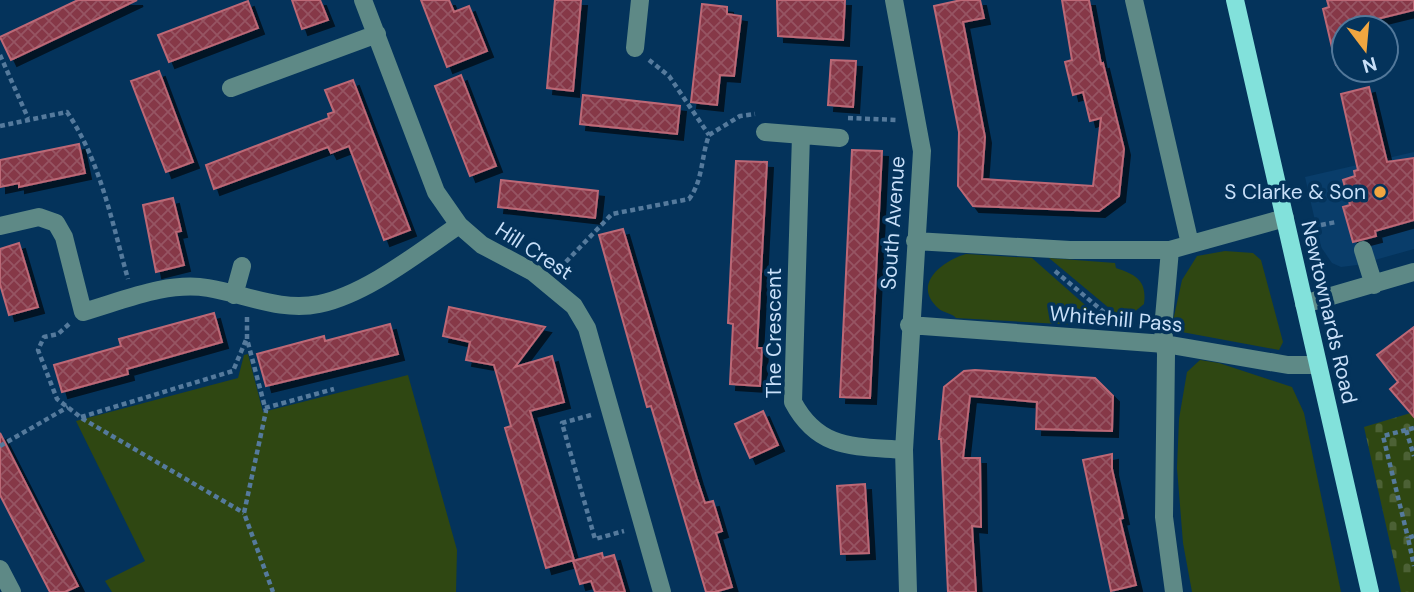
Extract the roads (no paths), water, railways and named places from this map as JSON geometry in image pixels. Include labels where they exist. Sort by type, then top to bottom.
[{"type":"main road","name":"Newtownards Road","points":[[1235,0],[1370,592]]},
{"type":"street","name":"Hill Crest","points":[[363,0],[436,192],[459,226],[482,245],[546,283],[574,306],[587,328],[662,592]]},
{"type":"street","points":[[635,48],[640,0]]},
{"type":"street","name":"South Avenue","points":[[894,0],[922,151],[909,325],[904,450],[908,592]]},
{"type":"street","points":[[1134,0],[1190,244]]},
{"type":"street","points":[[232,88],[377,34]]},
{"type":"street","points":[[765,132],[840,138]]},
{"type":"street","name":"The Crescent","points":[[801,135],[793,402],[803,420],[821,436],[854,447],[904,450]]},
{"type":"street","points":[[0,226],[39,217],[56,223],[64,237],[83,312],[177,287],[208,288],[279,304],[319,304],[377,280],[459,226]]},
{"type":"street","points":[[915,241],[1022,247],[1170,250],[1285,218]]},
{"type":"street","points":[[1170,250],[1165,344],[1164,517],[1174,592]]},
{"type":"street","points":[[1363,250],[1374,285]]},
{"type":"street","points":[[240,297],[242,266]]},
{"type":"street","points":[[1304,304],[1414,272]]},
{"type":"street","name":"Whitehill Pass","points":[[909,325],[1165,344],[1288,365],[1317,365]]},
{"type":"street","points":[[0,569],[12,592]]},
{"type":"place","name":"S Clarke & Son","points":[[1380,192]]}]
